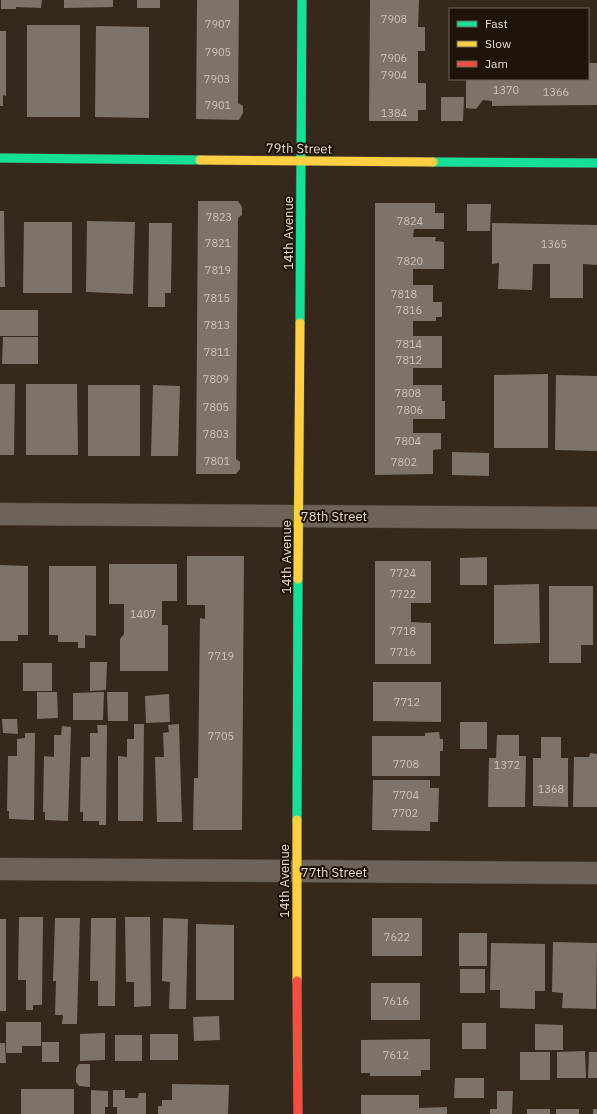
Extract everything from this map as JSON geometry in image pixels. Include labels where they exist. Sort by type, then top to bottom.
[{"type":"main road","name":"14th Avenue","points":[[298,1114],[296,871],[302,0]]},
{"type":"main road","name":"79th Street","points":[[0,158],[597,163]]},
{"type":"street","name":"78th Street","points":[[0,514],[597,518]]},
{"type":"street","name":"77th Street","points":[[0,869],[597,873]]},
{"type":"building","points":[[1,0],[42,0],[41,8],[16,7],[16,9],[1,9]]},
{"type":"building","points":[[64,0],[113,0],[113,7],[64,8]]},
{"type":"building","points":[[137,0],[160,0],[160,8],[137,8]]},
{"type":"building","points":[[197,0],[239,0],[238,103],[243,106],[243,113],[239,120],[196,119]]},
{"type":"building","points":[[370,0],[419,0],[418,27],[425,27],[425,51],[418,51],[418,83],[426,83],[426,110],[418,110],[418,121],[369,121]]},
{"type":"building","points":[[27,25],[80,25],[80,117],[27,117]]},
{"type":"building","points":[[96,26],[149,27],[149,118],[95,117]]},
{"type":"building","points":[[0,31],[6,31],[6,96],[3,95],[3,106],[0,106]]},
{"type":"building","points":[[589,63],[597,63],[597,105],[492,106],[492,101],[483,100],[476,109],[466,108],[466,80],[589,80]]},
{"type":"building","points":[[441,97],[464,97],[463,121],[441,121]]},
{"type":"building","points":[[198,201],[238,201],[242,207],[242,215],[238,218],[236,459],[240,462],[240,469],[236,474],[196,474]]},
{"type":"building","points":[[375,203],[435,203],[435,213],[444,213],[444,229],[414,229],[413,237],[436,237],[435,241],[444,242],[444,269],[413,269],[413,285],[433,285],[433,302],[442,302],[442,317],[436,317],[436,321],[413,321],[413,336],[442,336],[442,368],[413,368],[413,385],[442,385],[442,401],[445,401],[445,419],[413,419],[413,433],[441,433],[441,449],[433,450],[433,474],[375,475]]},
{"type":"building","points":[[467,204],[491,204],[490,231],[467,231]]},
{"type":"building","points":[[0,211],[4,211],[5,287],[0,287]]},
{"type":"building","points":[[87,221],[135,222],[133,294],[86,292]]},
{"type":"building","points":[[24,222],[72,222],[72,293],[23,293]]},
{"type":"building","points":[[149,223],[172,223],[171,293],[165,293],[165,307],[148,307]]},
{"type":"building","points":[[492,223],[597,225],[597,265],[583,264],[583,298],[550,298],[550,264],[533,264],[532,290],[498,289],[499,263],[492,264]]},
{"type":"building","points":[[0,310],[38,310],[38,336],[0,336]]},
{"type":"building","points":[[3,337],[38,337],[38,364],[2,364]]},
{"type":"building","points":[[548,374],[548,448],[494,448],[494,375]]},
{"type":"building","points":[[556,375],[597,376],[597,451],[555,450]]},
{"type":"building","points":[[0,384],[15,384],[14,455],[0,455]]},
{"type":"building","points":[[26,384],[77,384],[78,455],[26,455]]},
{"type":"building","points":[[88,385],[140,385],[140,456],[88,456]]},
{"type":"building","points":[[153,385],[180,386],[178,456],[151,456]]},
{"type":"building","points":[[452,452],[489,453],[489,476],[452,475]]},
{"type":"building","points":[[187,556],[244,556],[242,830],[193,830],[194,778],[198,778],[200,618],[205,619],[205,605],[187,605]]},
{"type":"building","points":[[487,557],[487,585],[460,585],[460,558]]},
{"type":"building","points":[[375,561],[431,561],[431,603],[411,603],[411,622],[431,623],[431,664],[375,664]]},
{"type":"building","points":[[109,564],[177,564],[177,601],[162,601],[162,625],[168,625],[168,671],[120,671],[120,639],[124,634],[124,604],[109,604]]},
{"type":"building","points":[[0,565],[28,566],[28,635],[18,635],[18,641],[0,641]]},
{"type":"building","points":[[49,566],[96,566],[96,636],[85,635],[85,648],[78,648],[78,642],[58,642],[58,635],[49,635]]},
{"type":"building","points":[[539,584],[540,643],[494,644],[494,585]]},
{"type":"building","points":[[549,586],[593,586],[593,645],[581,645],[581,663],[549,663]]},
{"type":"building","points":[[90,662],[107,662],[106,690],[90,691]]},
{"type":"building","points":[[23,663],[52,663],[52,691],[23,691]]},
{"type":"building","points":[[373,682],[441,682],[441,722],[373,721]]},
{"type":"building","points":[[37,692],[57,692],[58,718],[37,719]]},
{"type":"building","points":[[104,692],[103,720],[73,720],[73,693]]},
{"type":"building","points":[[107,692],[128,692],[128,721],[108,721]]},
{"type":"building","points":[[169,694],[170,722],[146,723],[145,696]]},
{"type":"building","points":[[2,719],[17,719],[18,734],[3,733]]},
{"type":"building","points":[[460,722],[487,722],[487,749],[460,749]]},
{"type":"building","points":[[134,724],[144,724],[143,821],[118,821],[118,756],[127,757],[127,739],[134,739]]},
{"type":"building","points":[[179,724],[182,822],[157,822],[155,757],[164,757],[163,733],[169,732],[168,725]]},
{"type":"building","points":[[97,725],[107,725],[106,825],[99,825],[99,821],[83,821],[83,812],[80,812],[81,757],[90,757],[90,733],[98,733]]},
{"type":"building","points":[[62,726],[71,727],[68,821],[45,820],[45,812],[43,812],[44,756],[54,757],[54,735],[61,735]]},
{"type":"building","points":[[439,732],[440,739],[443,739],[443,751],[440,751],[440,776],[372,776],[372,736],[425,736],[425,733]]},
{"type":"building","points":[[25,733],[35,733],[34,820],[9,819],[9,811],[7,811],[8,756],[17,756],[17,739],[25,738]]},
{"type":"building","points":[[497,735],[519,735],[519,756],[526,756],[525,807],[488,807],[489,758],[496,758]]},
{"type":"building","points":[[541,737],[561,737],[561,758],[568,758],[568,807],[533,806],[533,758],[541,758]]},
{"type":"building","points":[[590,753],[597,754],[597,807],[573,807],[574,757],[589,757]]},
{"type":"building","points":[[373,780],[430,780],[430,788],[439,788],[438,822],[430,822],[430,831],[372,830]]},
{"type":"building","points":[[19,917],[43,917],[42,1005],[33,1005],[33,1010],[26,1010],[26,980],[18,980]]},
{"type":"building","points":[[125,917],[150,917],[151,1006],[134,1007],[134,982],[126,982]]},
{"type":"building","points":[[55,918],[80,918],[77,1024],[62,1024],[63,1015],[55,1015],[56,981],[53,981]]},
{"type":"building","points":[[91,918],[116,918],[115,1006],[98,1006],[98,981],[90,981]]},
{"type":"building","points":[[163,918],[188,919],[186,1009],[169,1009],[170,982],[162,981]]},
{"type":"building","points":[[372,918],[422,918],[422,956],[372,956]]},
{"type":"building","points":[[0,919],[6,919],[6,1011],[0,1011]]},
{"type":"building","points":[[196,924],[234,925],[234,1000],[196,1000]]},
{"type":"building","points":[[459,933],[487,933],[487,966],[459,966]]},
{"type":"building","points":[[553,942],[597,943],[596,1009],[562,1008],[563,993],[552,992]]},
{"type":"building","points":[[491,943],[545,944],[545,991],[535,991],[535,1009],[500,1008],[500,990],[490,990]]},
{"type":"building","points":[[460,969],[485,969],[485,993],[460,993]]},
{"type":"building","points":[[371,983],[420,983],[420,1020],[371,1020]]},
{"type":"building","points":[[219,1016],[220,1040],[194,1041],[193,1017]]},
{"type":"building","points":[[6,1022],[41,1022],[41,1046],[22,1046],[22,1053],[6,1053]]},
{"type":"building","points":[[462,1023],[486,1023],[486,1049],[462,1049]]},
{"type":"building","points":[[535,1024],[563,1025],[563,1050],[535,1050]]},
{"type":"building","points":[[105,1033],[105,1060],[80,1061],[80,1034]]},
{"type":"building","points":[[150,1034],[178,1034],[178,1060],[150,1060]]},
{"type":"building","points":[[115,1035],[142,1035],[142,1061],[115,1061]]},
{"type":"building","points":[[430,1039],[430,1070],[421,1070],[421,1076],[370,1076],[370,1073],[361,1073],[361,1040]]},
{"type":"building","points":[[42,1042],[59,1042],[59,1062],[42,1062]]},
{"type":"building","points":[[0,1043],[5,1043],[6,1063],[0,1063]]},
{"type":"building","points":[[585,1051],[586,1078],[557,1078],[557,1052]]},
{"type":"building","points":[[520,1052],[550,1052],[550,1080],[520,1080]]},
{"type":"building","points":[[589,1052],[597,1052],[597,1078],[588,1078]]},
{"type":"building","points":[[79,1064],[90,1064],[90,1087],[79,1086],[76,1082],[76,1069]]},
{"type":"building","points":[[455,1078],[484,1078],[484,1098],[454,1098]]},
{"type":"building","points":[[172,1084],[229,1085],[228,1114],[158,1114],[158,1106],[162,1106],[162,1100],[172,1100]]},
{"type":"building","points":[[21,1089],[74,1089],[74,1114],[21,1114]]},
{"type":"building","points":[[91,1090],[108,1091],[108,1107],[105,1107],[105,1114],[91,1114]]},
{"type":"building","points":[[113,1090],[125,1090],[125,1098],[138,1098],[139,1093],[146,1093],[146,1114],[117,1114],[117,1107],[113,1107]]},
{"type":"building","points":[[497,1091],[513,1091],[512,1114],[490,1114],[490,1109],[497,1109]]},
{"type":"building","points":[[361,1095],[419,1095],[419,1108],[447,1107],[447,1114],[361,1114]]},
{"type":"building","points":[[527,1109],[550,1109],[550,1114],[527,1114]]},
{"type":"building","points":[[556,1109],[579,1109],[579,1114],[556,1114]]},
{"type":"building","points":[[593,1109],[597,1109],[597,1114],[593,1114]]},
{"type":"traffic: fast","points":[[300,323],[302,0]]},
{"type":"traffic: fast","points":[[0,158],[200,160]]},
{"type":"traffic: fast","points":[[433,162],[597,163]]},
{"type":"traffic: fast","points":[[297,820],[298,579]]},
{"type":"traffic: slow","points":[[200,160],[433,162]]},
{"type":"traffic: slow","points":[[298,579],[300,323]]},
{"type":"traffic: slow","points":[[297,820],[297,981]]},
{"type":"traffic: jam","points":[[297,981],[298,1114]]}]
